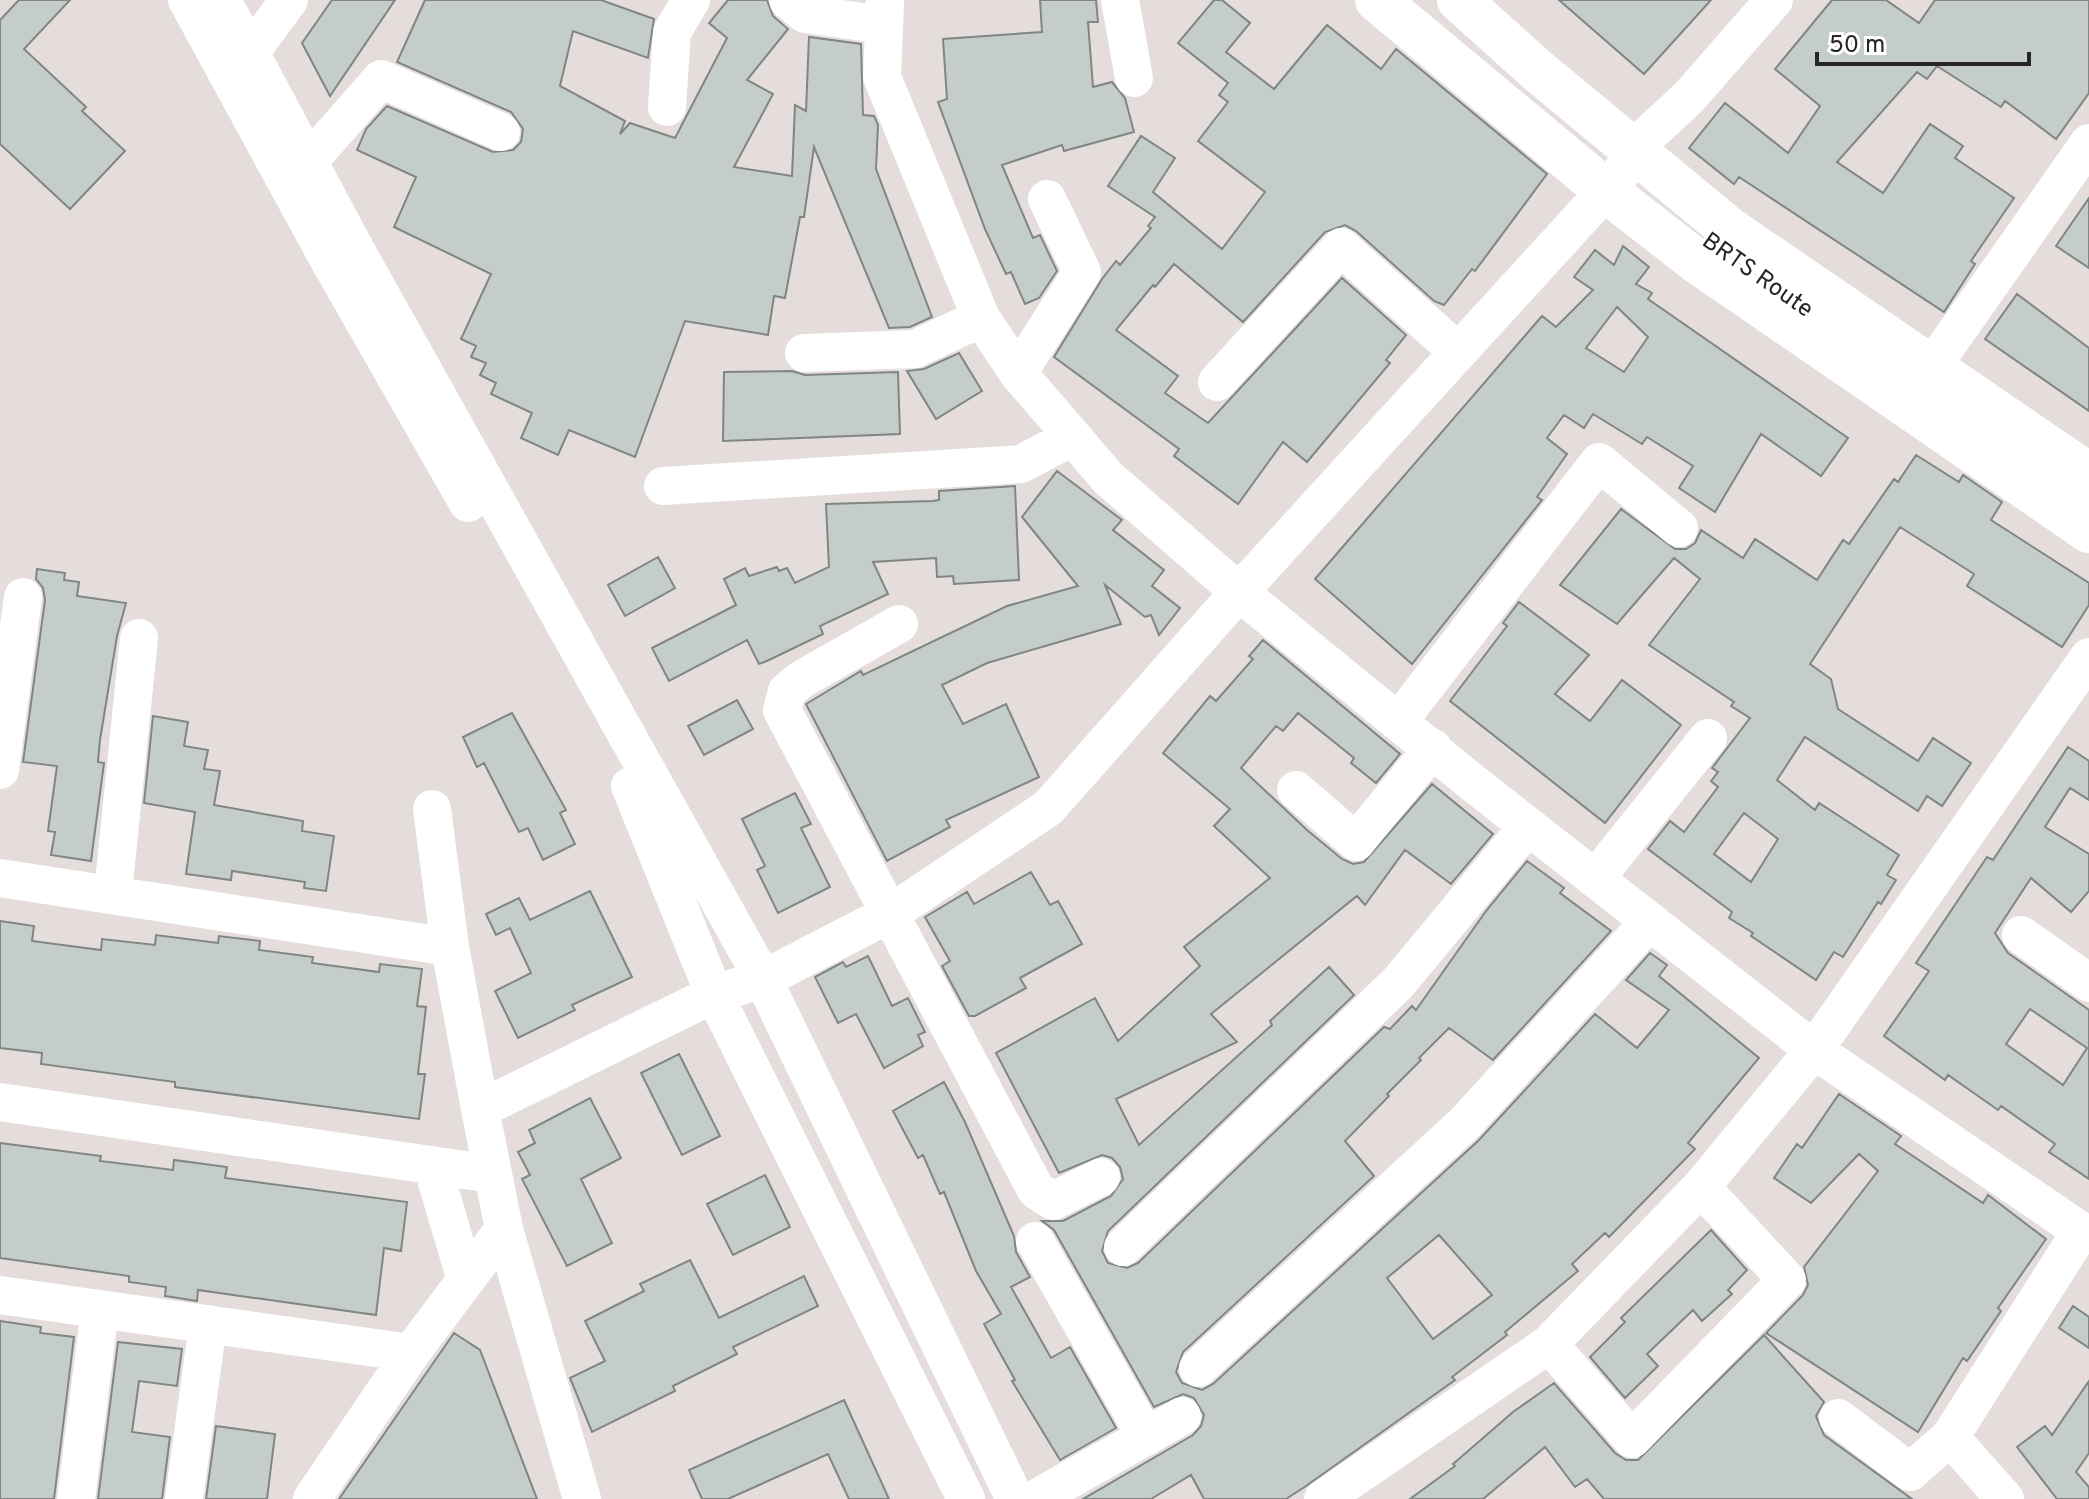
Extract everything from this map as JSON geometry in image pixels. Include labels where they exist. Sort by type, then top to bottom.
[{"type":"main road","points":[[1377,0],[1619,172],[1729,229],[2089,475]]},
{"type":"main road","points":[[1450,15],[1619,172],[1695,260],[2089,531]]},
{"type":"street","points":[[187,0],[330,262],[640,804],[714,994],[966,1499]]},
{"type":"street","points":[[222,0],[763,979],[1015,1499]]},
{"type":"street","points":[[250,53],[289,0]]},
{"type":"street","points":[[667,107],[672,32],[691,0]]},
{"type":"street","points":[[788,0],[805,14],[885,13],[882,77],[981,318],[1018,373],[1108,478],[1239,592],[1398,722],[1814,1050],[2086,1229],[1950,1437],[1910,1472],[1838,1418]]},
{"type":"street","points":[[1120,0],[1134,78]]},
{"type":"street","points":[[1404,0],[1450,15]]},
{"type":"street","points":[[480,1109],[714,994],[763,979],[891,913],[1048,808],[1774,0]]},
{"type":"street","points":[[309,161],[381,79],[501,132]]},
{"type":"street","points":[[1931,368],[2089,143]]},
{"type":"street","name":"BRTS Route","points":[[1619,172],[1711,245],[2089,502]]},
{"type":"street","points":[[1018,373],[1082,272],[1047,199]]},
{"type":"street","points":[[1217,382],[1341,247],[1458,352]]},
{"type":"street","points":[[804,353],[915,349],[981,318]]},
{"type":"street","points":[[663,486],[1021,464],[1072,437]]},
{"type":"street","points":[[1398,722],[1599,462],[1679,528]]},
{"type":"street","points":[[0,770],[23,597]]},
{"type":"street","points":[[899,624],[802,679],[787,691],[782,710],[1036,1190],[1053,1201],[1101,1177]]},
{"type":"street","points":[[113,893],[139,638]]},
{"type":"street","points":[[1323,1499],[1549,1344],[1701,1187],[1814,1050],[2082,681]]},
{"type":"street","points":[[1595,879],[1708,738]]},
{"type":"street","points":[[1296,790],[1356,842],[1433,748]]},
{"type":"street","points":[[432,809],[450,947],[492,1174],[504,1229],[579,1497]]},
{"type":"street","points":[[1123,1247],[1398,983],[1528,826]]},
{"type":"street","points":[[0,878],[450,947]]},
{"type":"street","points":[[1198,1368],[1464,1124],[1650,921]]},
{"type":"street","points":[[2021,935],[2089,983]]},
{"type":"street","points":[[0,1102],[492,1174]]},
{"type":"street","points":[[432,1165],[466,1280]]},
{"type":"street","points":[[1549,1344],[1632,1439],[1787,1280],[1701,1187]]},
{"type":"street","points":[[312,1499],[411,1353],[504,1229]]},
{"type":"street","points":[[1035,1241],[1146,1437]]},
{"type":"street","points":[[1,1300],[100,1309],[411,1353]]},
{"type":"street","points":[[76,1499],[100,1309]]},
{"type":"street","points":[[184,1499],[208,1324]]},
{"type":"street","points":[[1035,1499],[1182,1416]]},
{"type":"street","points":[[1950,1437],[2005,1499]]},
{"type":"building","points":[[19,0],[70,0],[24,49],[86,107],[82,111],[125,151],[70,209],[0,144],[0,20]]},
{"type":"building","points":[[332,0],[395,0],[330,96],[302,43]]},
{"type":"building","points":[[425,0],[601,0],[654,19],[648,58],[573,31],[560,86],[625,121],[620,134],[630,123],[675,138],[727,38],[709,23],[728,0],[767,0],[773,16],[788,29],[747,80],[773,94],[734,167],[792,176],[795,105],[806,111],[809,37],[861,44],[863,115],[874,116],[878,125],[876,169],[932,317],[910,327],[889,328],[814,147],[804,217],[800,217],[785,298],[774,296],[768,335],[685,321],[635,457],[569,430],[558,455],[521,438],[532,413],[491,394],[496,383],[480,375],[486,363],[471,357],[476,346],[461,339],[491,274],[394,227],[416,177],[357,150],[366,129],[387,106],[493,152],[513,150],[521,142],[523,129],[511,112],[397,62]]},
{"type":"building","points":[[1040,0],[1096,0],[1098,22],[1088,22],[1093,87],[1112,82],[1125,98],[1134,132],[1064,151],[1062,145],[1002,165],[1033,238],[1040,235],[1057,271],[1039,298],[1025,304],[1011,272],[1006,274],[985,229],[938,102],[947,99],[943,39],[1042,32]]},
{"type":"building","points":[[1214,0],[1222,0],[1250,23],[1226,52],[1274,89],[1327,25],[1381,69],[1396,49],[1547,174],[1475,271],[1472,269],[1444,305],[1434,301],[1356,231],[1345,225],[1325,232],[1243,322],[1174,264],[1155,287],[1153,285],[1116,330],[1178,376],[1165,393],[1208,423],[1342,278],[1406,335],[1386,360],[1390,363],[1307,462],[1283,442],[1238,504],[1174,456],[1179,449],[1054,357],[1102,279],[1116,261],[1120,265],[1151,228],[1148,226],[1155,217],[1108,186],[1141,136],[1175,158],[1153,192],[1222,249],[1265,192],[1198,141],[1228,102],[1219,95],[1228,83],[1178,43]]},
{"type":"building","points":[[1559,0],[1711,0],[1644,74]]},
{"type":"building","points":[[1832,0],[1886,0],[1919,23],[1935,0],[2089,0],[2089,93],[2056,139],[2005,101],[2001,107],[1937,66],[1927,79],[1917,72],[1837,162],[1883,193],[1930,124],[1963,146],[1955,158],[2014,198],[1971,261],[1975,264],[1944,312],[1739,177],[1734,184],[1689,148],[1725,103],[1788,153],[1820,106],[1775,69]]},
{"type":"building","points":[[2089,198],[2089,268],[2056,246]]},
{"type":"building","points":[[1623,246],[1649,267],[1636,284],[1652,293],[1648,299],[1848,438],[1821,476],[1761,434],[1715,512],[1679,488],[1693,466],[1647,437],[1642,444],[1593,414],[1584,428],[1564,415],[1547,438],[1567,454],[1537,497],[1542,500],[1412,664],[1315,579],[1542,316],[1556,327],[1593,290],[1574,277],[1595,250],[1614,265]],"holes":[[[1617,307],[1648,337],[1624,372],[1586,348]]]},
{"type":"building","points":[[2017,294],[2089,348],[2089,411],[1985,339]]},
{"type":"building","points":[[959,353],[982,391],[936,419],[907,371],[924,369]]},
{"type":"building","points":[[792,371],[805,375],[898,372],[900,434],[723,441],[724,372]]},
{"type":"building","points":[[1916,455],[1959,482],[1963,475],[2002,502],[1991,520],[2089,583],[2089,605],[2062,647],[1967,586],[1974,574],[1900,527],[1810,664],[1831,679],[1838,709],[1918,761],[1933,738],[1971,763],[1942,806],[1927,796],[1918,811],[1805,737],[1777,780],[1815,810],[1819,803],[1899,855],[1887,875],[1896,880],[1881,904],[1878,902],[1843,957],[1834,952],[1816,980],[1751,936],[1753,933],[1729,918],[1732,912],[1648,849],[1670,821],[1684,832],[1718,787],[1711,781],[1718,772],[1712,768],[1750,718],[1731,706],[1734,702],[1649,645],[1700,579],[1674,558],[1617,624],[1560,585],[1621,509],[1675,549],[1686,549],[1695,543],[1701,530],[1743,558],[1755,539],[1817,580],[1843,540],[1849,544],[1894,479],[1898,482]],"holes":[[[1744,813],[1778,839],[1751,882],[1714,854]]]},
{"type":"building","points":[[1057,471],[1122,520],[1113,530],[1164,570],[1152,586],[1180,608],[1159,635],[1151,615],[1145,617],[1105,585],[1121,624],[987,663],[942,685],[963,724],[1006,704],[1039,777],[946,820],[950,827],[887,861],[806,704],[861,671],[863,675],[1007,606],[1078,586],[1022,517]]},
{"type":"building","points":[[1015,486],[1019,580],[954,584],[953,576],[937,577],[936,558],[873,562],[888,594],[820,626],[823,634],[759,664],[747,640],[669,681],[652,648],[736,605],[724,579],[745,568],[749,576],[777,567],[779,571],[787,568],[795,583],[829,567],[826,504],[933,501],[939,500],[939,491]]},
{"type":"building","points":[[658,557],[675,588],[625,616],[608,585]]},
{"type":"building","points":[[37,569],[65,573],[64,580],[79,582],[77,596],[126,603],[117,636],[100,740],[98,762],[104,763],[91,861],[51,855],[55,832],[48,831],[57,766],[23,762],[45,600],[43,588],[36,579]]},
{"type":"building","points":[[1519,602],[1589,655],[1555,694],[1590,721],[1622,680],[1681,725],[1605,823],[1450,701],[1507,626],[1503,623]]},
{"type":"building","points":[[1263,640],[1400,754],[1376,783],[1351,763],[1354,758],[1298,713],[1283,731],[1276,726],[1241,768],[1342,859],[1353,864],[1364,862],[1432,784],[1493,834],[1451,884],[1405,850],[1365,905],[1357,896],[1211,1014],[1237,1042],[1116,1099],[1139,1145],[1272,1025],[1270,1021],[1329,967],[1354,995],[1108,1231],[1102,1251],[1108,1263],[1127,1268],[1138,1263],[1384,1027],[1390,1029],[1412,1006],[1416,1010],[1486,911],[1527,861],[1564,888],[1560,893],[1611,931],[1493,1060],[1449,1028],[1419,1058],[1421,1060],[1387,1094],[1389,1096],[1345,1141],[1374,1176],[1183,1352],[1176,1372],[1182,1383],[1202,1390],[1213,1384],[1479,1140],[1595,1014],[1637,1048],[1669,1010],[1626,980],[1650,953],[1667,965],[1659,976],[1759,1058],[1688,1143],[1695,1149],[1609,1237],[1605,1233],[1572,1264],[1578,1271],[1505,1332],[1507,1335],[1452,1377],[1455,1380],[1306,1486],[1286,1499],[1204,1499],[1191,1475],[1151,1499],[1083,1499],[1193,1435],[1201,1426],[1204,1415],[1194,1398],[1183,1394],[1154,1407],[1054,1230],[1042,1221],[1063,1221],[1111,1196],[1123,1179],[1120,1167],[1112,1158],[1102,1155],[1059,1173],[996,1053],[1095,998],[1118,1041],[1200,966],[1184,947],[1270,878],[1214,826],[1230,809],[1163,753],[1210,696],[1216,701],[1253,659],[1249,656]],"holes":[[[1439,1235],[1492,1295],[1433,1339],[1387,1278]]]},
{"type":"building","points":[[737,700],[753,729],[704,755],[688,726]]},
{"type":"building","points":[[512,713],[566,810],[560,813],[575,844],[543,860],[528,828],[519,832],[484,763],[477,767],[463,737]]},
{"type":"building","points":[[153,716],[188,722],[184,746],[208,750],[204,769],[220,771],[214,805],[303,821],[302,831],[334,836],[326,891],[304,888],[305,882],[232,871],[231,880],[186,874],[195,812],[144,803]]},
{"type":"building","points":[[2068,747],[2089,761],[2089,800],[2070,788],[2045,827],[2089,854],[2089,891],[2071,912],[2031,878],[1995,933],[2008,953],[2089,1010],[2089,1179],[2049,1152],[2055,1144],[2001,1106],[1998,1110],[1948,1075],[1945,1080],[1884,1036],[1929,971],[1916,963],[1987,857],[1993,860]],"holes":[[[2030,1009],[2087,1048],[2063,1085],[2006,1044]]]},
{"type":"building","points":[[795,793],[811,824],[801,828],[830,887],[778,913],[757,870],[765,866],[742,819]]},
{"type":"building","points":[[1031,872],[1050,905],[1058,901],[1082,944],[1020,978],[1026,988],[975,1016],[969,1016],[942,966],[950,961],[925,917],[967,892],[974,904]]},
{"type":"building","points":[[590,891],[632,977],[572,1005],[575,1010],[518,1038],[495,991],[531,973],[510,928],[496,935],[486,914],[519,898],[530,920]]},
{"type":"building","points":[[0,921],[34,926],[32,941],[101,950],[102,939],[155,945],[156,935],[218,943],[219,936],[260,941],[259,950],[313,957],[312,963],[379,972],[380,964],[422,969],[417,1006],[426,1007],[418,1074],[425,1074],[419,1119],[175,1087],[175,1082],[41,1064],[42,1053],[0,1048]]},
{"type":"building","points":[[868,956],[892,1006],[908,998],[925,1032],[918,1035],[923,1046],[884,1068],[856,1014],[838,1023],[815,977],[843,962],[846,967]]},
{"type":"building","points":[[679,1054],[720,1136],[682,1155],[641,1073]]},
{"type":"building","points":[[944,1082],[965,1122],[1014,1236],[1016,1252],[1030,1277],[1011,1287],[1051,1358],[1070,1347],[1116,1428],[1060,1460],[1012,1381],[1015,1380],[984,1324],[1001,1314],[976,1271],[944,1192],[940,1194],[923,1155],[918,1158],[893,1111]]},
{"type":"building","points":[[1839,1094],[1901,1136],[1895,1144],[1983,1203],[1988,1195],[2046,1239],[1998,1308],[2001,1311],[1967,1361],[1963,1358],[1918,1432],[1766,1333],[1803,1295],[1808,1285],[1804,1267],[1878,1171],[1859,1154],[1811,1203],[1774,1178],[1797,1144],[1802,1148]]},
{"type":"building","points":[[590,1098],[621,1158],[581,1179],[612,1243],[567,1266],[522,1179],[530,1175],[518,1152],[535,1143],[529,1130]]},
{"type":"building","points":[[0,1143],[101,1156],[100,1161],[173,1170],[174,1160],[227,1167],[225,1178],[407,1202],[401,1251],[384,1248],[376,1315],[198,1290],[197,1301],[165,1296],[166,1287],[129,1282],[129,1276],[0,1258]]},
{"type":"building","points":[[765,1175],[790,1227],[733,1255],[707,1204]]},
{"type":"building","points":[[1711,1230],[1747,1270],[1728,1290],[1732,1294],[1702,1321],[1693,1310],[1647,1354],[1658,1366],[1625,1398],[1590,1357],[1625,1322],[1621,1318]]},
{"type":"building","points":[[690,1260],[719,1318],[804,1276],[818,1306],[733,1347],[737,1354],[673,1386],[675,1391],[592,1432],[570,1378],[605,1361],[585,1321],[644,1291],[640,1284]]},
{"type":"building","points":[[2073,1306],[2089,1317],[2089,1348],[2059,1328]]},
{"type":"building","points":[[0,1321],[41,1327],[40,1333],[74,1337],[54,1499],[0,1499]]},
{"type":"building","points":[[454,1333],[480,1350],[537,1499],[339,1499]]},
{"type":"building","points":[[1764,1335],[1824,1402],[1816,1416],[1824,1435],[1912,1499],[1604,1499],[1587,1479],[1575,1487],[1545,1447],[1483,1499],[1410,1499],[1455,1466],[1453,1464],[1513,1412],[1554,1383],[1615,1453],[1626,1460],[1638,1460]]},
{"type":"building","points":[[118,1342],[182,1349],[177,1386],[139,1381],[132,1432],[170,1437],[162,1499],[98,1499]]},
{"type":"building","points":[[2089,1381],[2089,1453],[2076,1472],[2089,1487],[2089,1499],[2057,1499],[2017,1447],[2045,1426],[2052,1435]]},
{"type":"building","points":[[844,1400],[889,1499],[849,1499],[828,1454],[728,1499],[702,1499],[689,1470]]},
{"type":"building","points":[[216,1426],[275,1434],[267,1499],[206,1499]]}]
